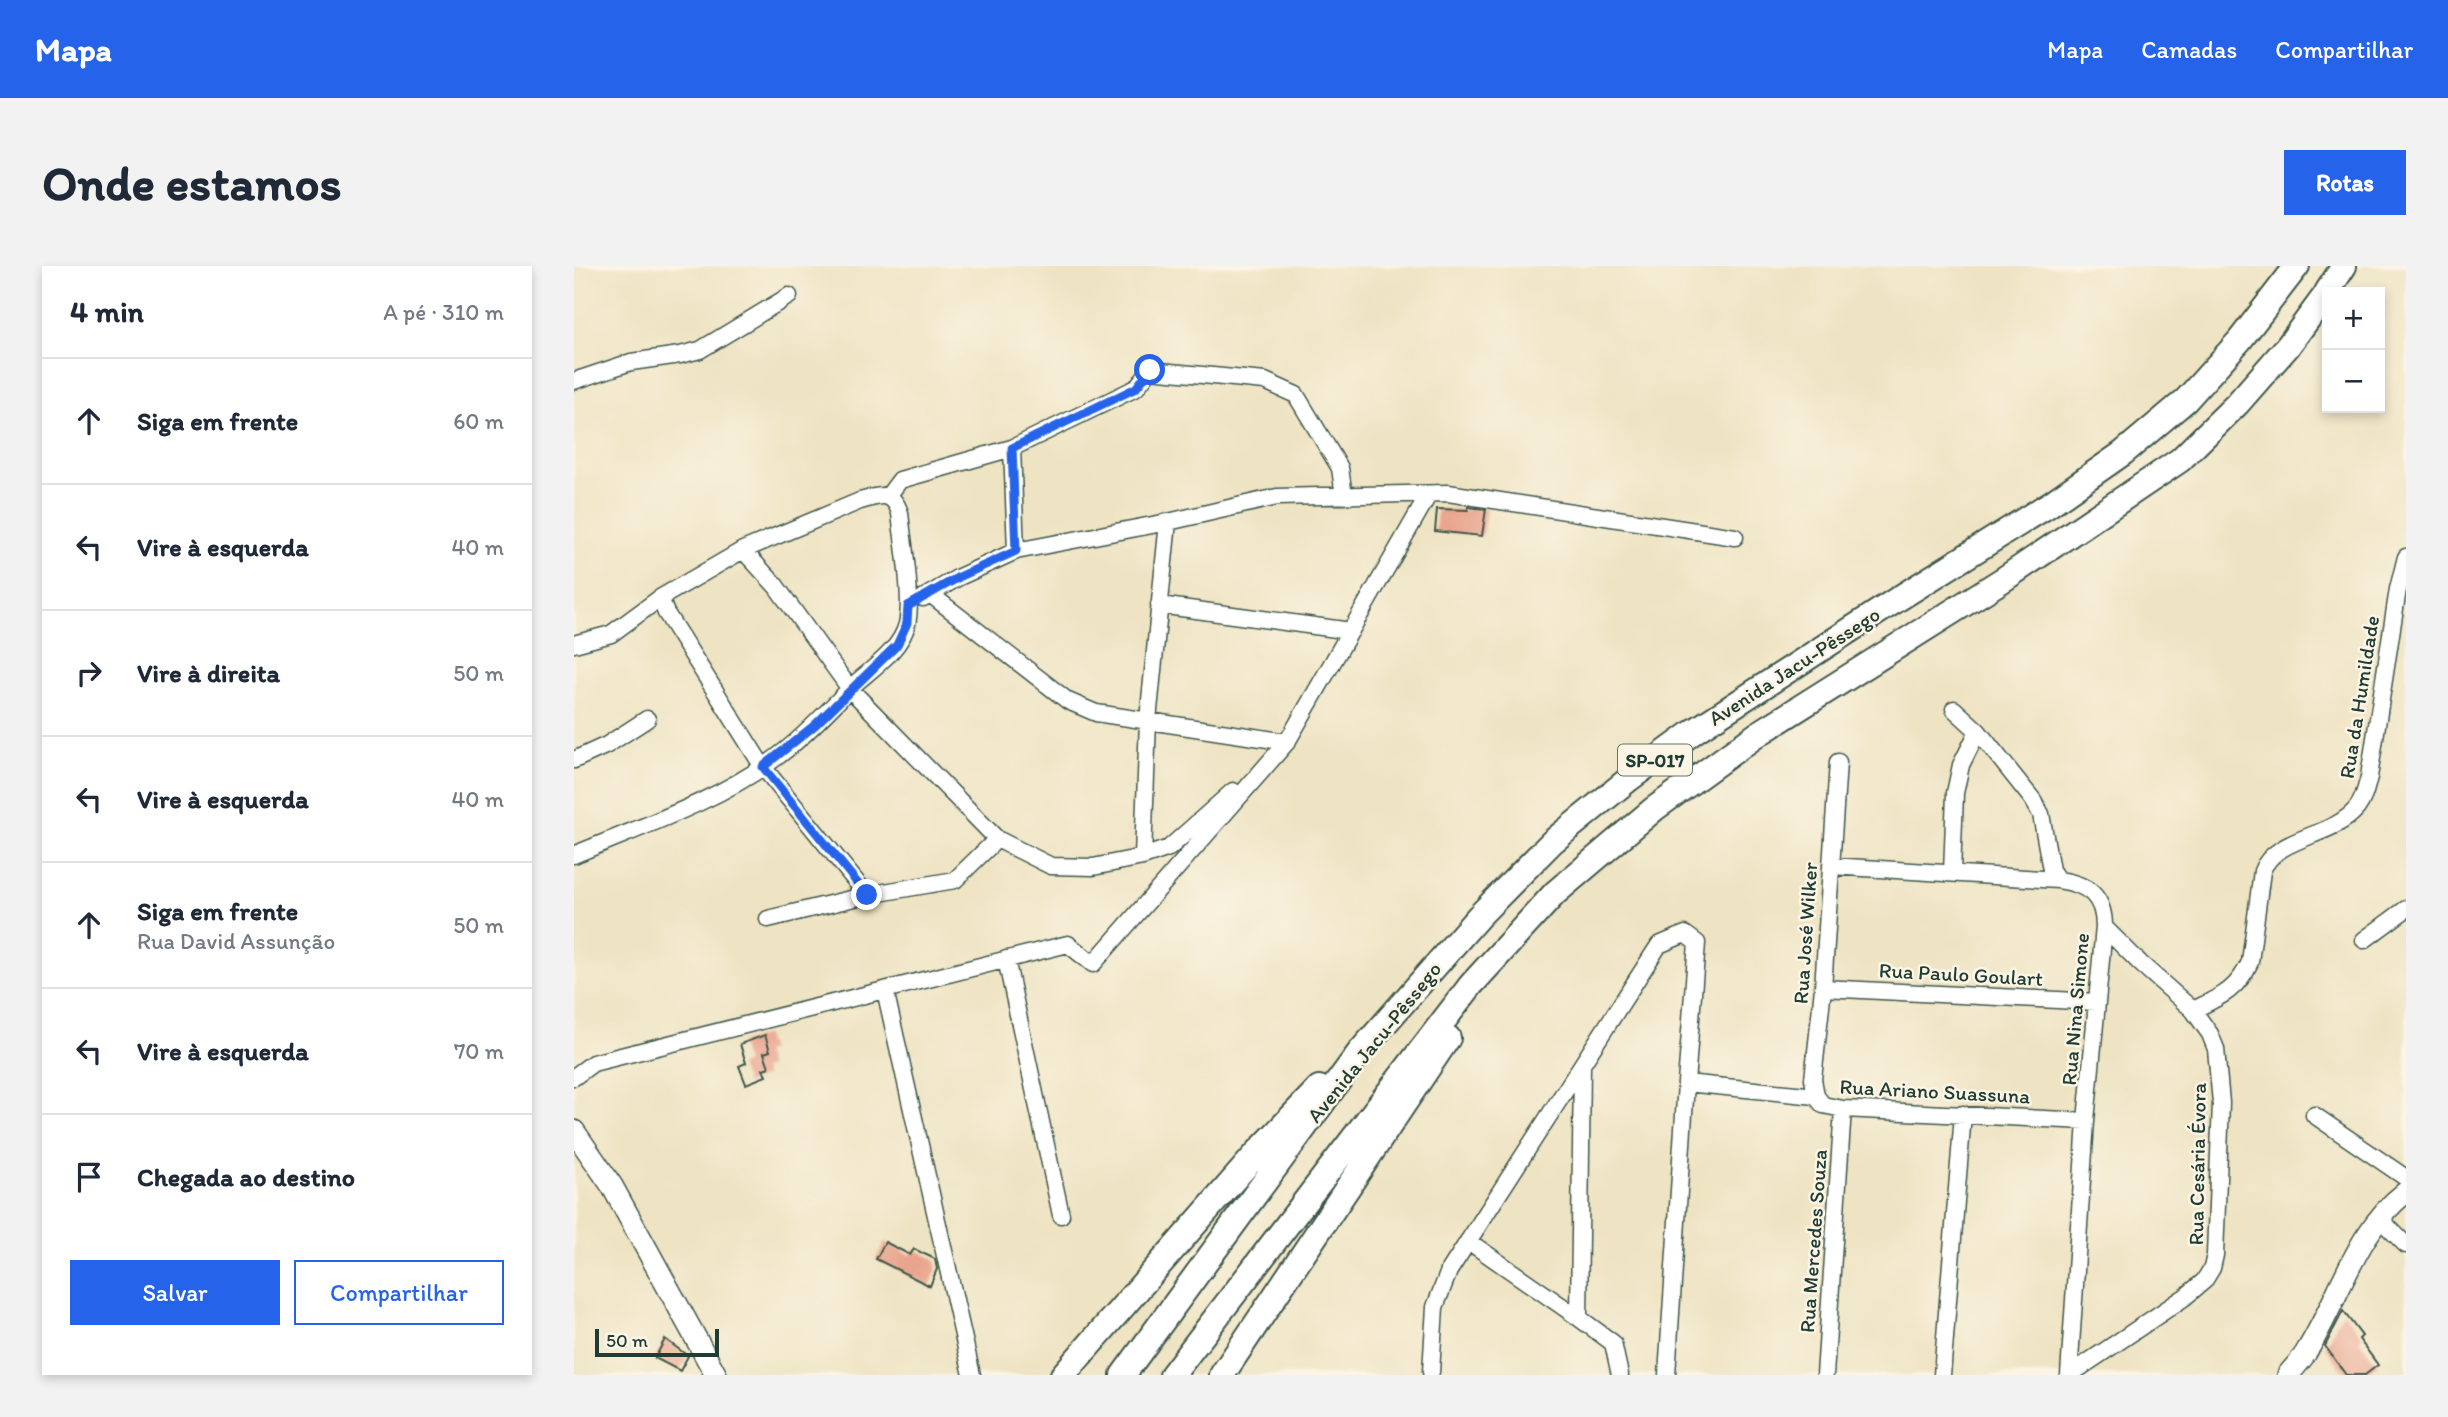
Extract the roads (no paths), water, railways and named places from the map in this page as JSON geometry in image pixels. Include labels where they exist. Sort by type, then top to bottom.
[{"type":"highway","name":"Avenida Jacu-Pêssego","points":[[1123,1375],[1359,1053],[1479,916],[1552,842],[1629,779],[1696,730],[2050,504],[2123,453],[2186,400],[2240,340],[2297,266]]},
{"type":"highway","name":"Avenida Jacu-Pêssego","points":[[2330,287],[2344,266]]},
{"type":"highway","name":"Avenida Jacu-Pêssego","points":[[1172,1375],[1471,985],[1555,893],[1654,809],[1758,734],[2004,579],[2180,460],[2246,394],[2288,346],[2322,299]]},
{"type":"highway","points":[[1222,1375],[1456,1026],[1471,985]]},
{"type":"highway","points":[[1063,1375],[1306,1099],[1359,1053]]},
{"type":"main road","points":[[574,1131],[612,1186],[716,1375]]},
{"type":"main road","points":[[2288,1375],[2307,1352],[2366,1238],[2379,1218],[2403,1198]]},
{"type":"street","points":[[574,381],[631,362],[700,350],[789,296]]},
{"type":"street","points":[[574,644],[611,634],[660,598],[743,550],[860,501],[888,496],[900,480],[1012,448],[1136,388],[1150,370],[1265,381],[1296,395],[1340,468],[1344,496]]},
{"type":"street","points":[[1012,448],[1016,551]]},
{"type":"street","points":[[908,606],[959,577],[1016,551],[1167,522],[1277,497],[1448,493],[1735,537]]},
{"type":"street","points":[[574,1077],[593,1063],[1068,944],[1093,964],[1287,742],[1429,494]]},
{"type":"street","points":[[574,855],[689,805],[763,767],[815,725],[897,645],[907,623],[908,606],[900,513],[894,500],[888,496]]},
{"type":"street","points":[[1143,857],[1148,720],[1167,522]]},
{"type":"street","points":[[743,550],[776,586],[850,689],[997,839],[1051,866],[1093,867],[1143,857],[1169,848],[1287,742]]},
{"type":"street","name":"Rua da Humildade","points":[[2193,1010],[2228,993],[2245,974],[2250,962],[2262,871],[2266,861],[2272,854],[2345,819],[2357,808],[2365,794],[2398,589],[2406,557]]},
{"type":"street","points":[[930,594],[1068,701],[1096,713],[1287,742]]},
{"type":"street","points":[[660,598],[666,613],[763,767],[867,895]]},
{"type":"street","points":[[1159,605],[1351,631]]},
{"type":"street","points":[[1954,709],[1978,731],[2034,800],[2041,814],[2051,870],[2058,880]]},
{"type":"street","points":[[574,760],[607,745],[647,719]]},
{"type":"street","points":[[1952,873],[1955,793],[1961,765],[1978,731]]},
{"type":"street","name":"Rua José Wilker","points":[[1819,1100],[1813,1079],[1823,988],[1838,762]]},
{"type":"street","points":[[768,919],[867,895],[955,880],[997,839]]},
{"type":"street","points":[[1831,866],[2058,880]]},
{"type":"street","name":"Rua Nina Simone","points":[[2058,880],[2081,886],[2101,902],[2104,911],[2086,1121],[2069,1375]]},
{"type":"street","points":[[2364,940],[2406,909]]},
{"type":"street","name":"Rua Cesária Évora","points":[[2069,1375],[2185,1297],[2204,1281],[2216,1255],[2221,1103],[2216,1049],[2210,1034],[2193,1010],[2104,927]]},
{"type":"street","points":[[1431,1372],[1435,1307],[1449,1271],[1659,945],[1685,934],[1697,943],[1667,1375]]},
{"type":"street","points":[[1006,959],[1062,1214]]},
{"type":"street","name":"Rua Paulo Goulart","points":[[1823,988],[2096,1002]]},
{"type":"street","points":[[885,990],[972,1375]]},
{"type":"street","points":[[1579,1318],[1581,1065]]},
{"type":"street","name":"Rua Ariano Suassuna","points":[[1686,1083],[1819,1100],[1843,1109],[2086,1121]]},
{"type":"street","name":"Rua Mercedes Souza","points":[[1825,1375],[1843,1109]]},
{"type":"street","points":[[1942,1375],[1963,1114]]},
{"type":"street","points":[[2314,1115],[2406,1178]]},
{"type":"street","points":[[2379,1218],[2406,1245]]},
{"type":"street","points":[[1468,1241],[1613,1342],[1620,1375]]}]
